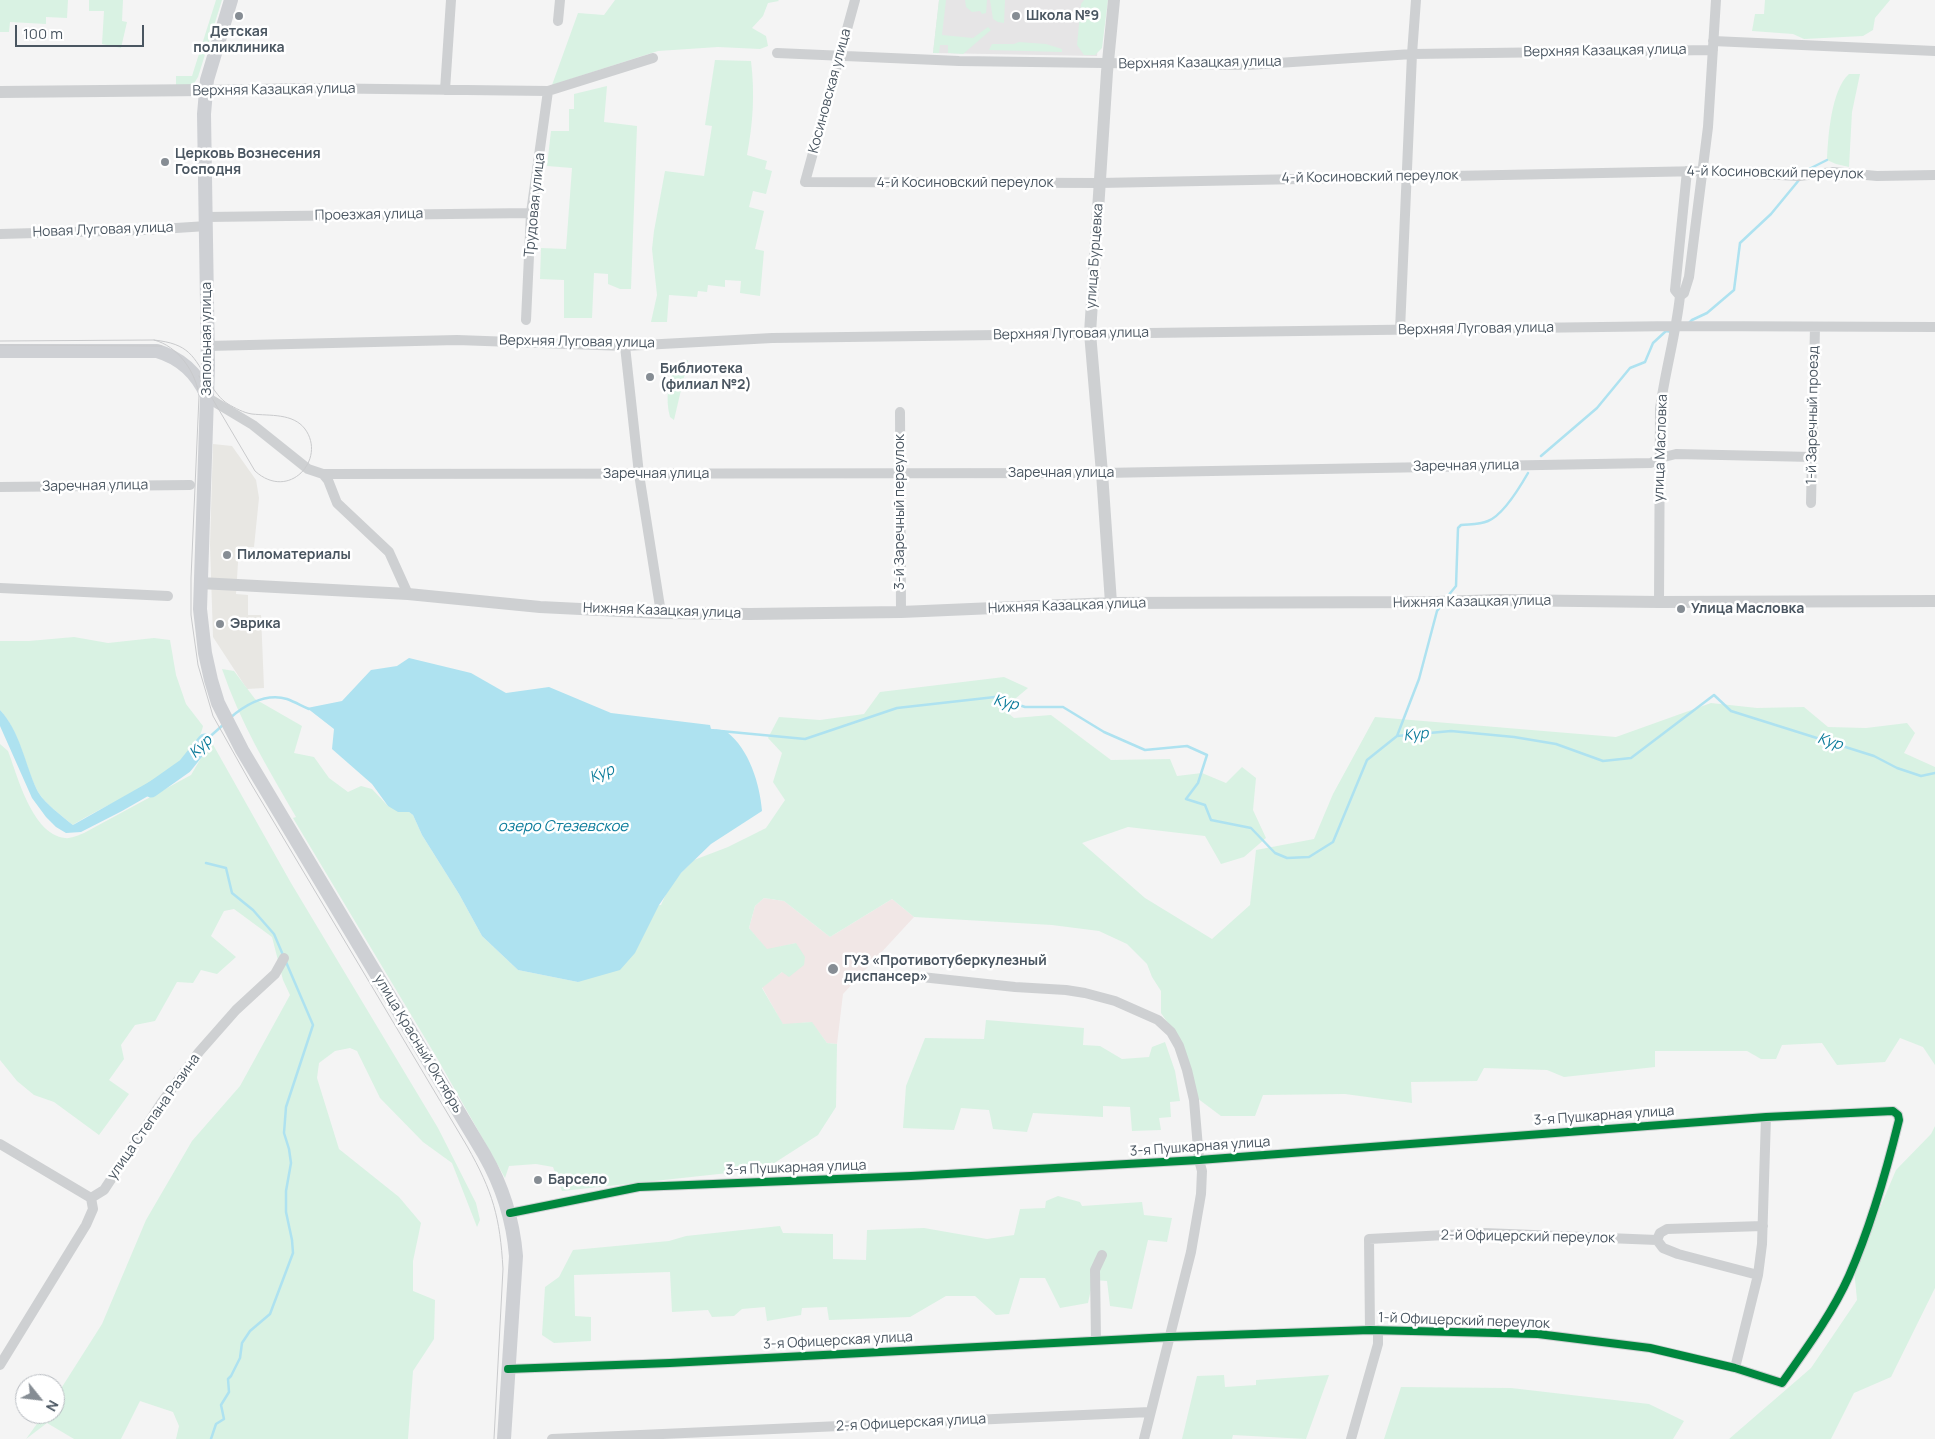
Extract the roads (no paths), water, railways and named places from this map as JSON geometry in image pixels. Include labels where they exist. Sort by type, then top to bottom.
[{"type":"main road","name":"Запольная улица","points":[[210,680],[201,629],[200,583],[208,398],[204,114],[206,90],[231,0]]},
{"type":"main road","points":[[0,351],[157,351],[169,355],[188,368],[200,382],[208,398]]},
{"type":"main road","name":"улица Красный Октябрь","points":[[210,680],[218,703],[242,750],[499,1182],[510,1213],[516,1256],[504,1439]]},
{"type":"street","points":[[445,90],[451,0]]},
{"type":"street","points":[[558,21],[560,0]]},
{"type":"street","name":"Косиновская улица","points":[[805,182],[855,0]]},
{"type":"street","name":"улица Бурцевка","points":[[1111,603],[1090,333],[1114,0]]},
{"type":"street","points":[[1400,330],[1416,0]]},
{"type":"street","name":"улица Масловка","points":[[1659,602],[1660,409],[1664,378],[1677,326],[1680,296],[1684,294],[1689,277],[1703,171],[1716,0]]},
{"type":"street","name":"Верхняя Казацкая улица","points":[[777,53],[959,61],[1248,65],[1412,54],[1713,45],[1935,51]]},
{"type":"street","name":"Верхняя Казацкая улица","points":[[0,92],[302,88],[548,91],[653,58]]},
{"type":"street","name":"Трудовая улица","points":[[526,320],[531,213],[548,91]]},
{"type":"street","name":"улица Масловка","points":[[1680,296],[1677,295],[1675,290],[1687,171]]},
{"type":"street","name":"4-й Косиновский переулок","points":[[805,182],[1100,183],[1687,171],[1799,176],[1833,172],[1877,176],[1935,174]]},
{"type":"street","name":"Проезжая улица","points":[[206,221],[531,213]]},
{"type":"street","name":"Новая Луговая улица","points":[[0,234],[145,230],[206,221]]},
{"type":"street","name":"Верхняя Луговая улица","points":[[208,346],[457,340],[625,346],[772,338],[1090,333],[1677,326],[1935,327]]},
{"type":"street","name":"1-й Заречный проезд","points":[[1811,503],[1815,327]]},
{"type":"street","points":[[625,346],[639,474],[661,613]]},
{"type":"street","name":"Заречная улица","points":[[208,398],[253,425],[308,468],[323,474],[1102,473],[1651,463],[1660,458],[1676,454],[1813,457]]},
{"type":"street","name":"3-й Заречный переулок","points":[[900,412],[901,612]]},
{"type":"street","points":[[323,474],[328,480],[336,503],[389,552],[408,594]]},
{"type":"street","name":"Заречная улица","points":[[0,487],[190,485]]},
{"type":"street","name":"Нижняя Казацкая улица","points":[[200,583],[408,594],[540,607],[661,613],[750,614],[901,612],[1111,603],[1437,602],[1500,600],[1659,602],[1935,601]]},
{"type":"street","points":[[0,588],[168,596]]},
{"type":"street","name":"улица Степана Разина","points":[[91,1198],[104,1190],[162,1102],[199,1052],[236,1010],[276,974],[284,958]]},
{"type":"street","points":[[912,976],[1015,987],[1052,988],[1086,993],[1115,1001],[1158,1020],[1171,1032],[1179,1046],[1194,1100],[1199,1160],[1202,1171],[1201,1194],[1190,1252],[1144,1439]]},
{"type":"street","name":"3-я Пушкарная улица","points":[[510,1213],[639,1187],[911,1176],[1199,1160],[1766,1117],[1893,1111]]},
{"type":"street","name":"1-й Офицерский переулок","points":[[1169,1337],[1374,1330],[1538,1334],[1650,1348],[1735,1368],[1782,1383],[1812,1341],[1848,1278],[1876,1208],[1899,1120],[1898,1115],[1893,1111]]},
{"type":"street","points":[[1735,1368],[1758,1275],[1763,1226],[1766,1117]]},
{"type":"street","points":[[0,1144],[91,1198],[93,1209],[86,1225],[0,1365]]},
{"type":"street","points":[[1758,1275],[1678,1254],[1663,1248],[1657,1240],[1660,1233],[1667,1229],[1763,1226]]},
{"type":"street","name":"2-й Офицерский переулок","points":[[1374,1330],[1369,1239],[1484,1233],[1657,1240]]},
{"type":"street","points":[[1096,1340],[1095,1270],[1102,1255]]},
{"type":"street","points":[[1351,1439],[1378,1344],[1374,1330]]},
{"type":"street","name":"3-я Офицерская улица","points":[[508,1369],[670,1363],[1169,1337]]},
{"type":"street","name":"2-я Офицерская улица","points":[[552,1439],[1150,1412]]},
{"type":"water","name":"озеро Стезевское","points":[[409,658],[471,673],[506,693],[549,687],[611,713],[710,725],[711,729],[725,731],[735,739],[747,757],[756,779],[762,811],[711,844],[681,873],[659,905],[635,953],[620,970],[578,982],[518,970],[482,936],[459,894],[422,835],[413,815],[409,812],[398,812],[388,806],[372,784],[332,749],[334,729],[307,708],[342,701],[371,670],[397,666]]},
{"type":"water","points":[[0,710],[13,728],[37,790],[53,809],[73,825],[165,773],[169,784],[81,832],[66,833],[56,827],[46,817],[32,798],[0,726]]},
{"type":"waterway","points":[[1809,169],[1827,160]]},
{"type":"waterway","points":[[1688,324],[1707,313],[1734,290],[1740,243],[1771,214],[1799,180]]},
{"type":"waterway","points":[[1541,456],[1597,408],[1630,368],[1645,362],[1653,343],[1666,331],[1672,332]]},
{"type":"waterway","points":[[1447,597],[1456,586],[1458,528],[1461,525],[1481,523],[1494,518],[1511,500],[1528,473]]},
{"type":"waterway","points":[[1397,736],[1419,679],[1437,611],[1441,606]]},
{"type":"waterway","name":"Кур","points":[[710,730],[805,739],[897,708],[995,697],[1025,707],[1063,707],[1104,732],[1145,750],[1187,746],[1207,755],[1198,783],[1186,799],[1205,805],[1211,820],[1251,828],[1275,853],[1287,858],[1309,857],[1333,842],[1367,760],[1397,736],[1451,731],[1514,737],[1556,744],[1603,761],[1631,758],[1714,695],[1731,711],[1874,756],[1897,768],[1921,776],[1935,773]]},
{"type":"waterway","name":"Кур","points":[[230,718],[256,701],[271,698],[287,699],[309,709]]},
{"type":"waterway","name":"Кур","points":[[205,741],[224,724]]},
{"type":"waterway","name":"Кур","points":[[151,790],[185,766],[205,741]]},
{"type":"waterway","points":[[206,863],[226,868],[232,893],[253,910],[274,934],[283,955]]},
{"type":"waterway","points":[[211,1439],[216,1424],[224,1419],[221,1405],[229,1392],[228,1379],[240,1358],[242,1343],[250,1331],[270,1314],[293,1253],[286,1212],[286,1191],[291,1163],[284,1133],[286,1107],[313,1025],[286,962]]},
{"type":"tram line","points":[[154,340],[171,348],[184,361],[194,378],[199,396],[191,615],[198,665],[213,716],[250,782],[467,1146],[483,1177],[494,1205],[500,1234],[503,1269],[494,1439]]},
{"type":"tram line","points":[[0,341],[154,340],[175,344],[183,348],[194,358],[210,384],[228,404],[249,413],[288,418],[294,420],[305,429],[311,441],[311,453],[308,464],[301,473],[292,479],[280,482],[268,479],[255,471],[199,376]]},
{"type":"tram line","points":[[0,345],[162,346]]},
{"type":"place","name":"Детская поликлиника","points":[[239,16]]},
{"type":"place","name":"Школа №9","points":[[1016,16]]},
{"type":"place","name":"Церковь Вознесения Господня","points":[[165,162]]},
{"type":"place","name":"Библиотека (филиал №2)","points":[[650,377]]},
{"type":"place","name":"Пиломатериалы","points":[[227,555]]},
{"type":"place","name":"Улица Масловка","points":[[1681,609]]},
{"type":"place","name":"Эврика","points":[[220,624]]},
{"type":"place","name":"ГУЗ «Противотуберкулезный диспансер»","points":[[833,969]]},
{"type":"place","name":"Барсело","points":[[538,1180]]}]
